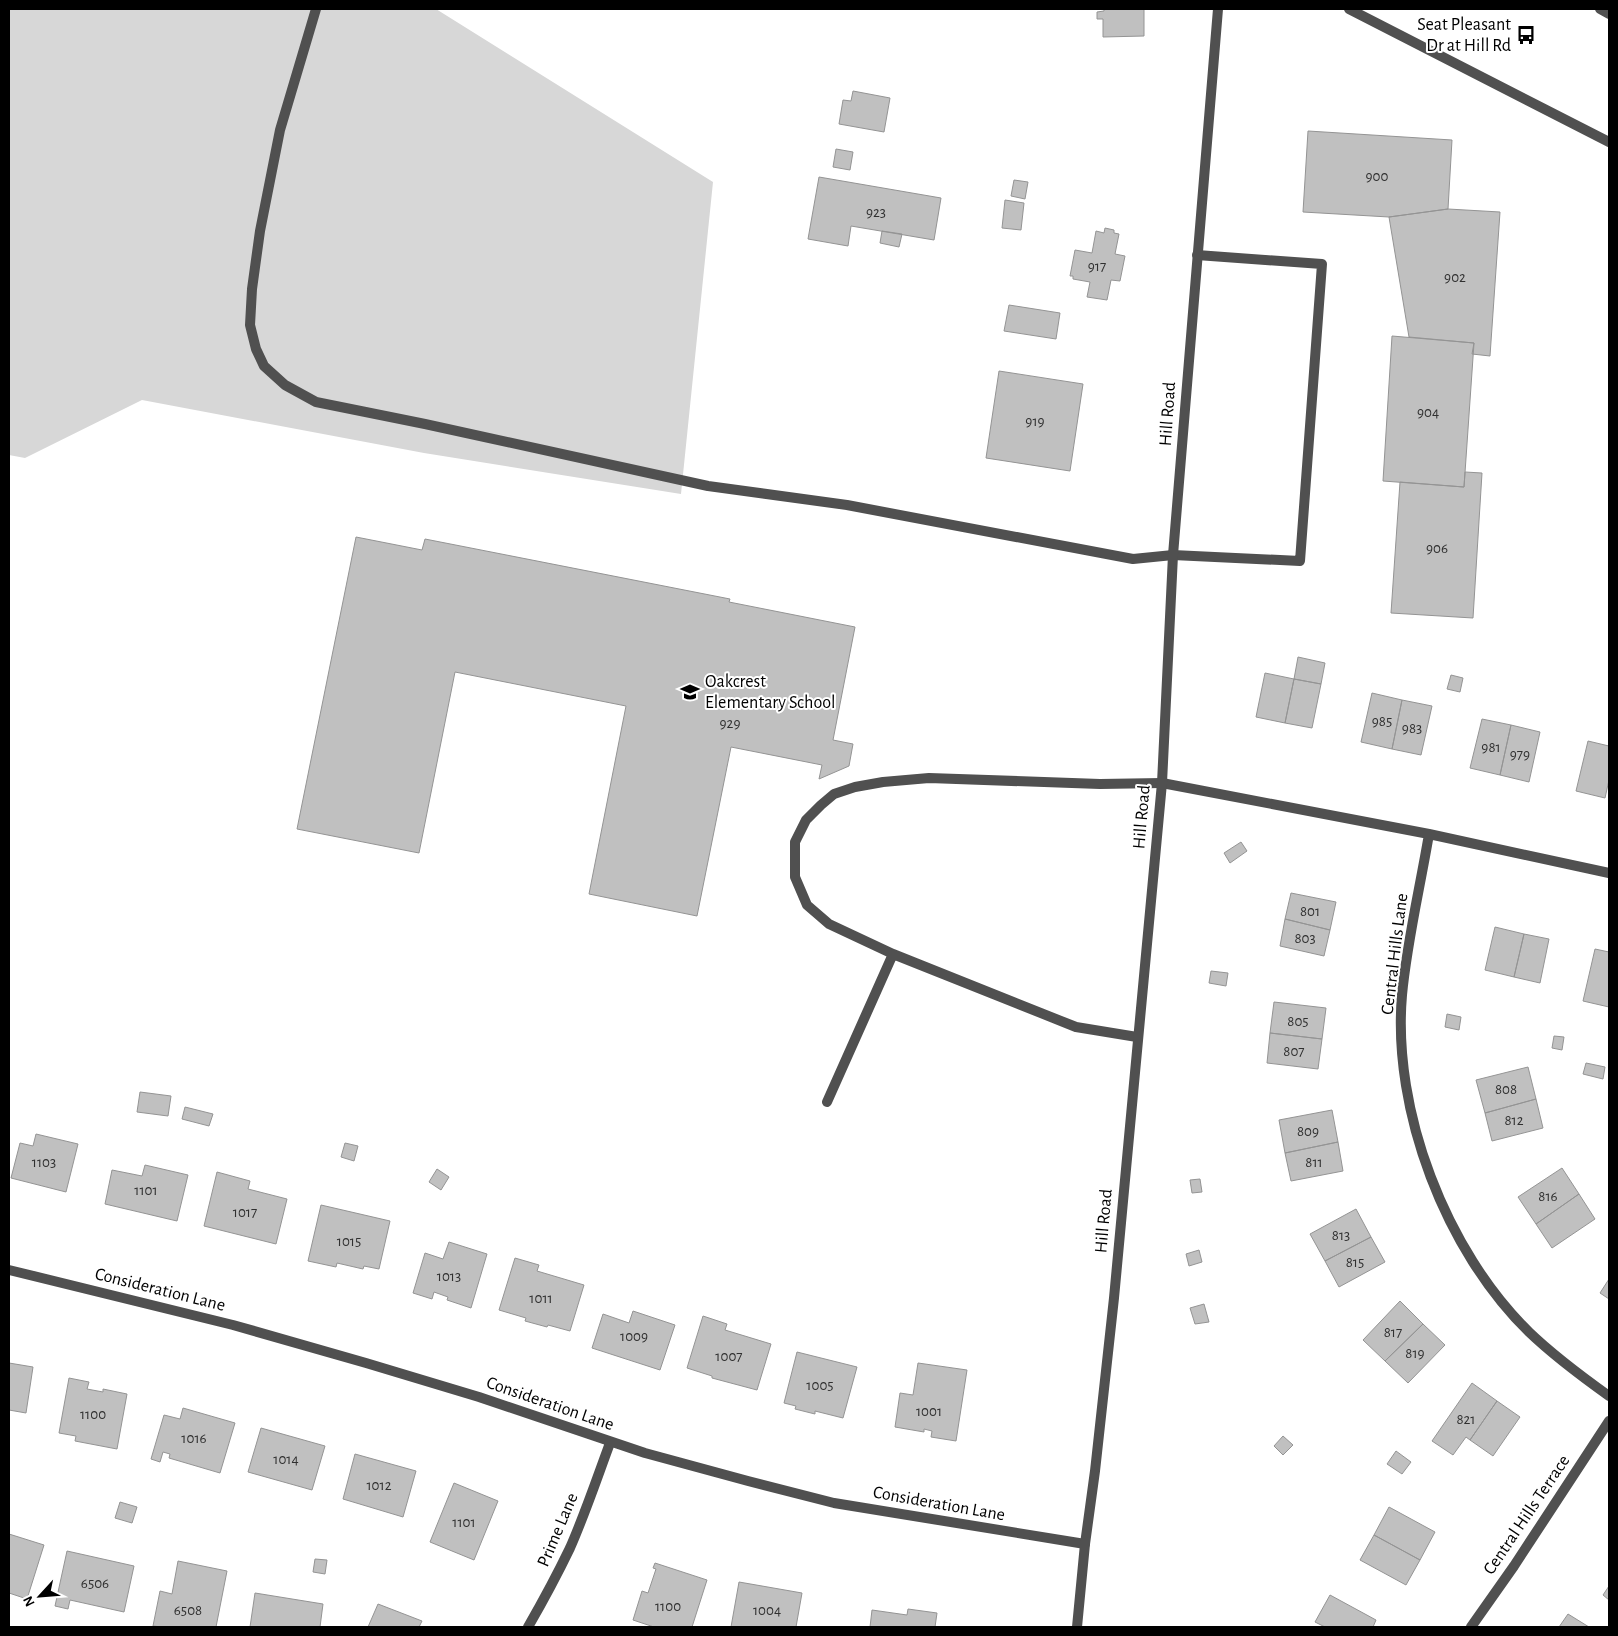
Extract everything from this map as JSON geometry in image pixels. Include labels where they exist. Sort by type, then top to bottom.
[{"type":"street","points":[[316,9],[280,130],[260,231],[252,289],[250,326],[256,349],[264,366],[284,385],[316,402],[708,486],[847,505],[1133,559],[1173,555],[1300,561],[1322,264],[1198,255]]},
{"type":"street","name":"Hill Road","points":[[1077,1627],[1114,1298],[1162,783],[1173,555],[1218,9]]},
{"type":"street","points":[[1349,9],[1609,142]]},
{"type":"street","points":[[1600,9],[1609,14]]},
{"type":"street","points":[[1138,1037],[1076,1027],[893,954],[829,924],[807,905],[796,877],[795,842],[806,820],[834,794],[855,787],[883,782],[929,778],[1100,784],[1162,783],[1429,834],[1609,873]]},
{"type":"street","name":"Central Hills Lane","points":[[1429,834],[1402,995],[1401,1032],[1411,1114],[1431,1180],[1453,1226],[1472,1260],[1494,1293],[1528,1332],[1570,1368],[1609,1396]]},
{"type":"street","points":[[827,1102],[893,954]]},
{"type":"street","name":"Consideration Lane","points":[[9,1270],[214,1320],[347,1357],[479,1397],[610,1443],[748,1481],[834,1502],[1085,1544]]},
{"type":"street","name":"Central Hills Terrace","points":[[1471,1627],[1514,1566],[1609,1421]]},
{"type":"street","name":"Prime Lane","points":[[528,1627],[570,1547],[610,1443]]},
{"type":"shaded area","points":[[9,9],[436,9],[713,182],[681,494],[424,453],[142,400],[25,458],[9,455]]},
{"type":"building","points":[[1104,9],[1144,9],[1144,36],[1103,37],[1103,19],[1097,19],[1097,12],[1104,11]]},
{"type":"building","points":[[853,91],[890,98],[884,132],[839,124],[843,100],[851,101]]},
{"type":"building","points":[[1308,131],[1452,140],[1448,209],[1389,217],[1303,212]]},
{"type":"building","points":[[836,149],[853,152],[850,170],[833,167]]},
{"type":"building","points":[[819,177],[941,198],[934,240],[851,226],[848,246],[808,239]]},
{"type":"building","points":[[1014,180],[1028,182],[1025,199],[1011,196]]},
{"type":"building","points":[[1005,200],[1024,203],[1021,230],[1002,228]]},
{"type":"building","points":[[1448,209],[1500,212],[1490,356],[1472,354],[1474,343],[1409,337],[1389,217]]},
{"type":"building","points":[[1105,228],[1114,230],[1114,233],[1119,234],[1115,254],[1125,256],[1120,281],[1111,280],[1107,300],[1087,297],[1090,282],[1073,279],[1073,276],[1070,276],[1075,250],[1092,253],[1096,231],[1104,233]]},
{"type":"building","points":[[882,231],[902,234],[899,247],[880,243]]},
{"type":"building","points":[[1009,305],[1060,313],[1056,339],[1004,331]]},
{"type":"building","points":[[1392,336],[1474,343],[1464,487],[1383,481]]},
{"type":"building","points":[[999,371],[1083,384],[1070,471],[986,458]]},
{"type":"building","points":[[1465,472],[1482,473],[1473,618],[1391,613],[1400,482],[1464,487]]},
{"type":"building","points":[[356,537],[422,550],[425,539],[730,599],[729,602],[855,627],[833,740],[853,744],[849,766],[819,779],[822,765],[731,747],[697,916],[589,894],[626,706],[455,672],[419,853],[297,829]]},
{"type":"building","points":[[1298,657],[1325,663],[1321,684],[1294,679]]},
{"type":"building","points":[[1265,673],[1294,679],[1285,723],[1256,717]]},
{"type":"building","points":[[1451,675],[1463,678],[1460,692],[1447,689]]},
{"type":"building","points":[[1294,679],[1321,684],[1312,728],[1285,723]]},
{"type":"building","points":[[1372,693],[1402,700],[1392,749],[1361,742]]},
{"type":"building","points":[[1402,700],[1432,706],[1421,755],[1392,749]]},
{"type":"building","points":[[1482,719],[1511,725],[1500,775],[1470,768]]},
{"type":"building","points":[[1511,725],[1540,732],[1529,782],[1500,775]]},
{"type":"building","points":[[1588,741],[1609,746],[1609,780],[1605,798],[1576,791]]},
{"type":"building","points":[[1241,842],[1247,851],[1230,863],[1224,853]]},
{"type":"building","points":[[1291,893],[1336,902],[1330,930],[1285,919]]},
{"type":"building","points":[[1285,919],[1330,930],[1324,956],[1280,946]]},
{"type":"building","points":[[1495,927],[1524,934],[1514,977],[1485,970]]},
{"type":"building","points":[[1524,934],[1549,939],[1540,983],[1514,977]]},
{"type":"building","points":[[1595,949],[1609,952],[1609,1007],[1583,1001]]},
{"type":"building","points":[[1211,971],[1228,973],[1226,986],[1209,983]]},
{"type":"building","points":[[1274,1002],[1326,1008],[1322,1039],[1270,1033]]},
{"type":"building","points":[[1447,1014],[1461,1017],[1459,1030],[1445,1027]]},
{"type":"building","points":[[1270,1033],[1322,1039],[1318,1069],[1267,1063]]},
{"type":"building","points":[[1554,1036],[1564,1037],[1562,1050],[1552,1048]]},
{"type":"building","points":[[1586,1063],[1605,1067],[1603,1079],[1583,1074]]},
{"type":"building","points":[[1528,1067],[1536,1099],[1485,1113],[1476,1080]]},
{"type":"building","points":[[140,1092],[171,1096],[168,1116],[137,1112]]},
{"type":"building","points":[[1536,1099],[1543,1128],[1492,1141],[1485,1113]]},
{"type":"building","points":[[185,1107],[213,1114],[209,1126],[182,1119]]},
{"type":"building","points":[[1332,1110],[1338,1142],[1285,1153],[1279,1120]]},
{"type":"building","points":[[36,1134],[78,1144],[66,1192],[11,1178],[20,1143],[33,1146]]},
{"type":"building","points":[[1338,1142],[1343,1171],[1291,1181],[1285,1153]]},
{"type":"building","points":[[345,1143],[358,1146],[354,1161],[341,1157]]},
{"type":"building","points":[[145,1165],[188,1175],[177,1221],[105,1204],[112,1170],[142,1176]]},
{"type":"building","points":[[1562,1168],[1579,1194],[1536,1224],[1518,1197]]},
{"type":"building","points":[[437,1169],[449,1177],[441,1190],[429,1182]]},
{"type":"building","points":[[217,1172],[250,1181],[248,1189],[287,1199],[276,1244],[204,1226]]},
{"type":"building","points":[[1200,1179],[1202,1192],[1192,1193],[1190,1180]]},
{"type":"building","points":[[1579,1194],[1595,1219],[1552,1248],[1536,1224]]},
{"type":"building","points":[[321,1205],[390,1221],[379,1269],[364,1266],[363,1269],[337,1263],[336,1267],[308,1261]]},
{"type":"building","points":[[1356,1209],[1371,1237],[1325,1261],[1310,1234]]},
{"type":"building","points":[[1371,1237],[1385,1262],[1339,1287],[1325,1261]]},
{"type":"building","points":[[449,1242],[487,1254],[471,1308],[447,1300],[448,1297],[434,1292],[432,1299],[413,1293],[425,1253],[443,1259]]},
{"type":"building","points":[[1199,1250],[1202,1262],[1189,1266],[1186,1254]]},
{"type":"building","points":[[515,1258],[539,1265],[537,1271],[584,1285],[570,1331],[525,1321],[526,1318],[499,1310]]},
{"type":"building","points":[[1609,1279],[1609,1299],[1600,1293]]},
{"type":"building","points":[[1400,1301],[1423,1324],[1385,1361],[1363,1340]]},
{"type":"building","points":[[1204,1304],[1209,1322],[1195,1324],[1190,1308]]},
{"type":"building","points":[[633,1311],[675,1325],[660,1370],[592,1348],[603,1314],[629,1323]]},
{"type":"building","points":[[703,1316],[727,1324],[725,1330],[771,1344],[757,1390],[712,1378],[712,1376],[687,1368]]},
{"type":"building","points":[[1423,1324],[1445,1345],[1408,1383],[1385,1361]]},
{"type":"building","points":[[797,1352],[857,1367],[843,1418],[815,1411],[815,1414],[795,1409],[796,1406],[784,1403]]},
{"type":"building","points":[[9,1363],[33,1367],[26,1413],[9,1410]]},
{"type":"building","points":[[918,1363],[967,1370],[956,1441],[931,1437],[932,1431],[924,1429],[924,1432],[895,1427],[900,1393],[913,1395]]},
{"type":"building","points":[[69,1378],[89,1382],[87,1389],[103,1392],[103,1389],[127,1394],[117,1449],[75,1441],[76,1436],[59,1433]]},
{"type":"building","points":[[1472,1383],[1497,1401],[1470,1440],[1466,1437],[1453,1455],[1432,1441]]},
{"type":"building","points":[[1497,1401],[1520,1417],[1493,1456],[1470,1440]]},
{"type":"building","points":[[183,1408],[235,1423],[220,1473],[169,1458],[170,1454],[163,1452],[160,1462],[151,1459],[164,1415],[180,1419]]},
{"type":"building","points":[[261,1428],[325,1446],[312,1490],[248,1472]]},
{"type":"building","points":[[1283,1436],[1293,1445],[1283,1455],[1274,1446]]},
{"type":"building","points":[[1396,1451],[1411,1462],[1402,1474],[1387,1464]]},
{"type":"building","points":[[355,1454],[416,1471],[403,1517],[343,1499]]},
{"type":"building","points":[[454,1483],[498,1501],[474,1560],[430,1542]]},
{"type":"building","points":[[120,1502],[137,1507],[132,1523],[115,1518]]},
{"type":"building","points":[[1389,1507],[1435,1532],[1420,1560],[1374,1535]]},
{"type":"building","points":[[9,1534],[44,1545],[27,1599],[9,1593]]},
{"type":"building","points":[[1374,1535],[1420,1560],[1406,1585],[1360,1560]]},
{"type":"building","points":[[67,1551],[134,1566],[124,1612],[70,1600],[68,1609],[55,1606]]},
{"type":"building","points":[[315,1559],[327,1560],[325,1574],[313,1572]]},
{"type":"building","points":[[178,1561],[227,1571],[216,1627],[153,1626],[160,1591],[172,1594]]},
{"type":"building","points":[[655,1563],[707,1580],[692,1627],[654,1627],[633,1620],[642,1591],[648,1593],[656,1569],[653,1568]]},
{"type":"building","points":[[739,1582],[802,1593],[796,1627],[731,1627]]},
{"type":"building","points":[[1609,1586],[1609,1600],[1603,1595]]},
{"type":"building","points":[[255,1593],[323,1604],[320,1627],[250,1627]]},
{"type":"building","points":[[1330,1595],[1376,1620],[1373,1627],[1325,1627],[1315,1622]]},
{"type":"building","points":[[378,1604],[422,1621],[419,1627],[368,1627]]},
{"type":"building","points":[[908,1609],[937,1613],[935,1627],[870,1627],[872,1610],[907,1615]]},
{"type":"building","points":[[1568,1614],[1589,1627],[1559,1627]]},
{"type":"place","name":"Seat Pleasant Dr at Hill Rd","points":[[1526,35]]},
{"type":"place","name":"Oakcrest Elementary School","points":[[690,692]]}]
